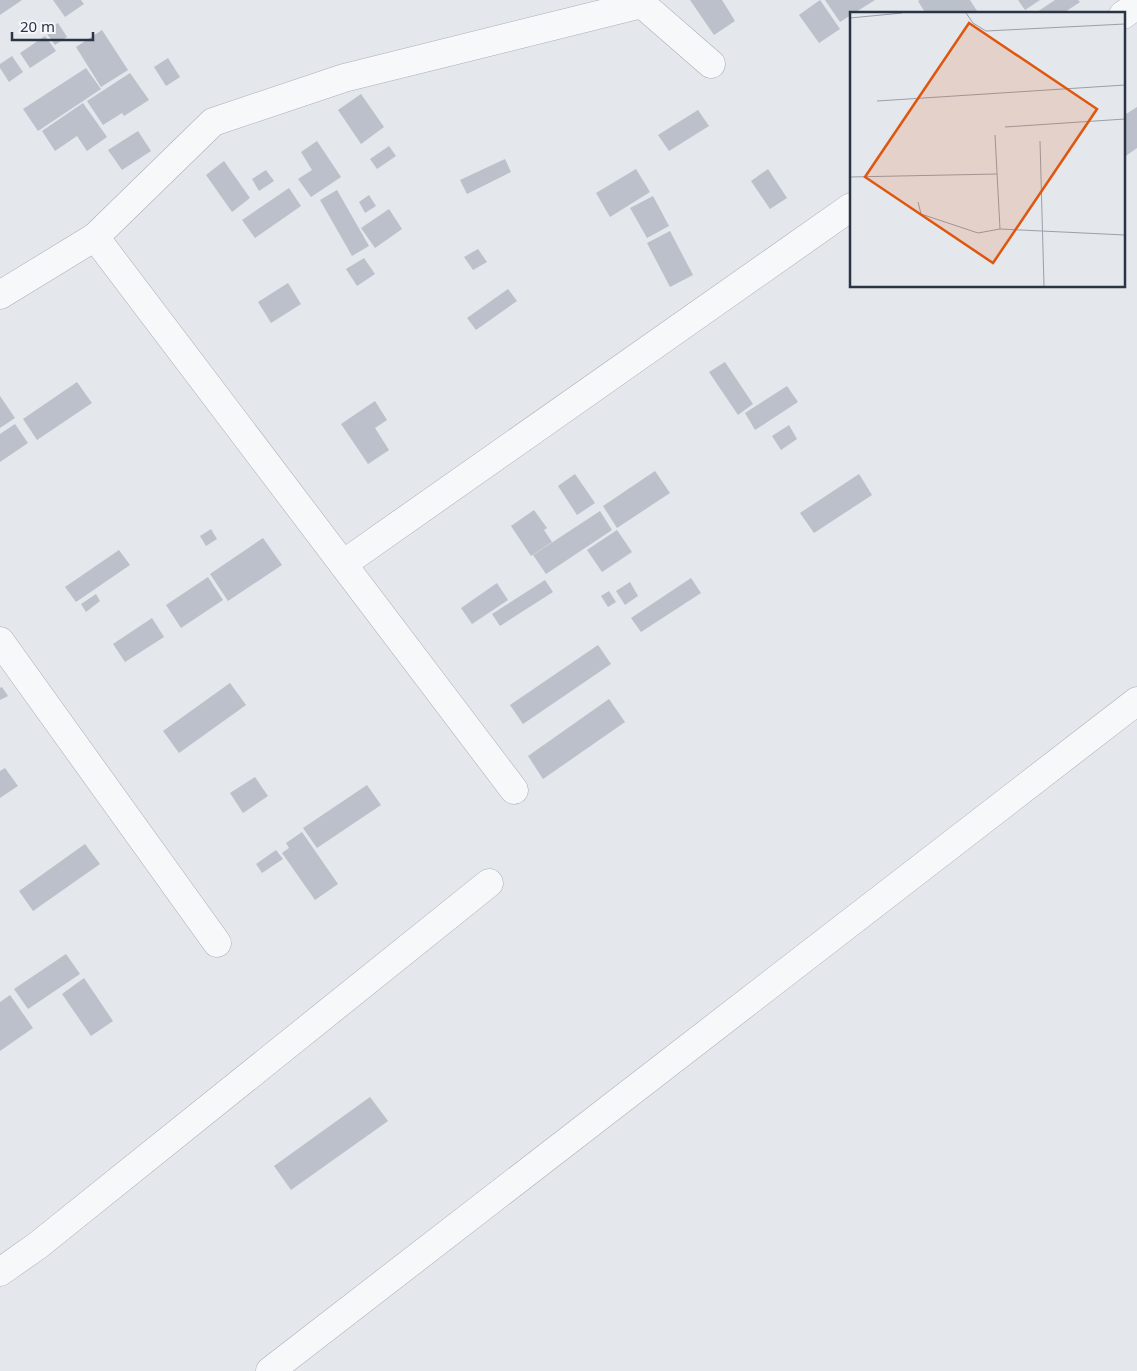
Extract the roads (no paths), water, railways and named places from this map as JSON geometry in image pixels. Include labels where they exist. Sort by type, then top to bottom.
[{"type":"street","points":[[0,295],[95,237],[212,122],[344,78],[642,4],[711,64]]},
{"type":"street","points":[[1124,14],[1137,5]]},
{"type":"street","points":[[343,564],[850,207]]},
{"type":"street","points":[[95,237],[514,790]]},
{"type":"street","points":[[0,641],[217,943]]},
{"type":"street","points":[[270,1371],[1137,701]]},
{"type":"street","points":[[0,1272],[37,1246],[489,883]]}]
